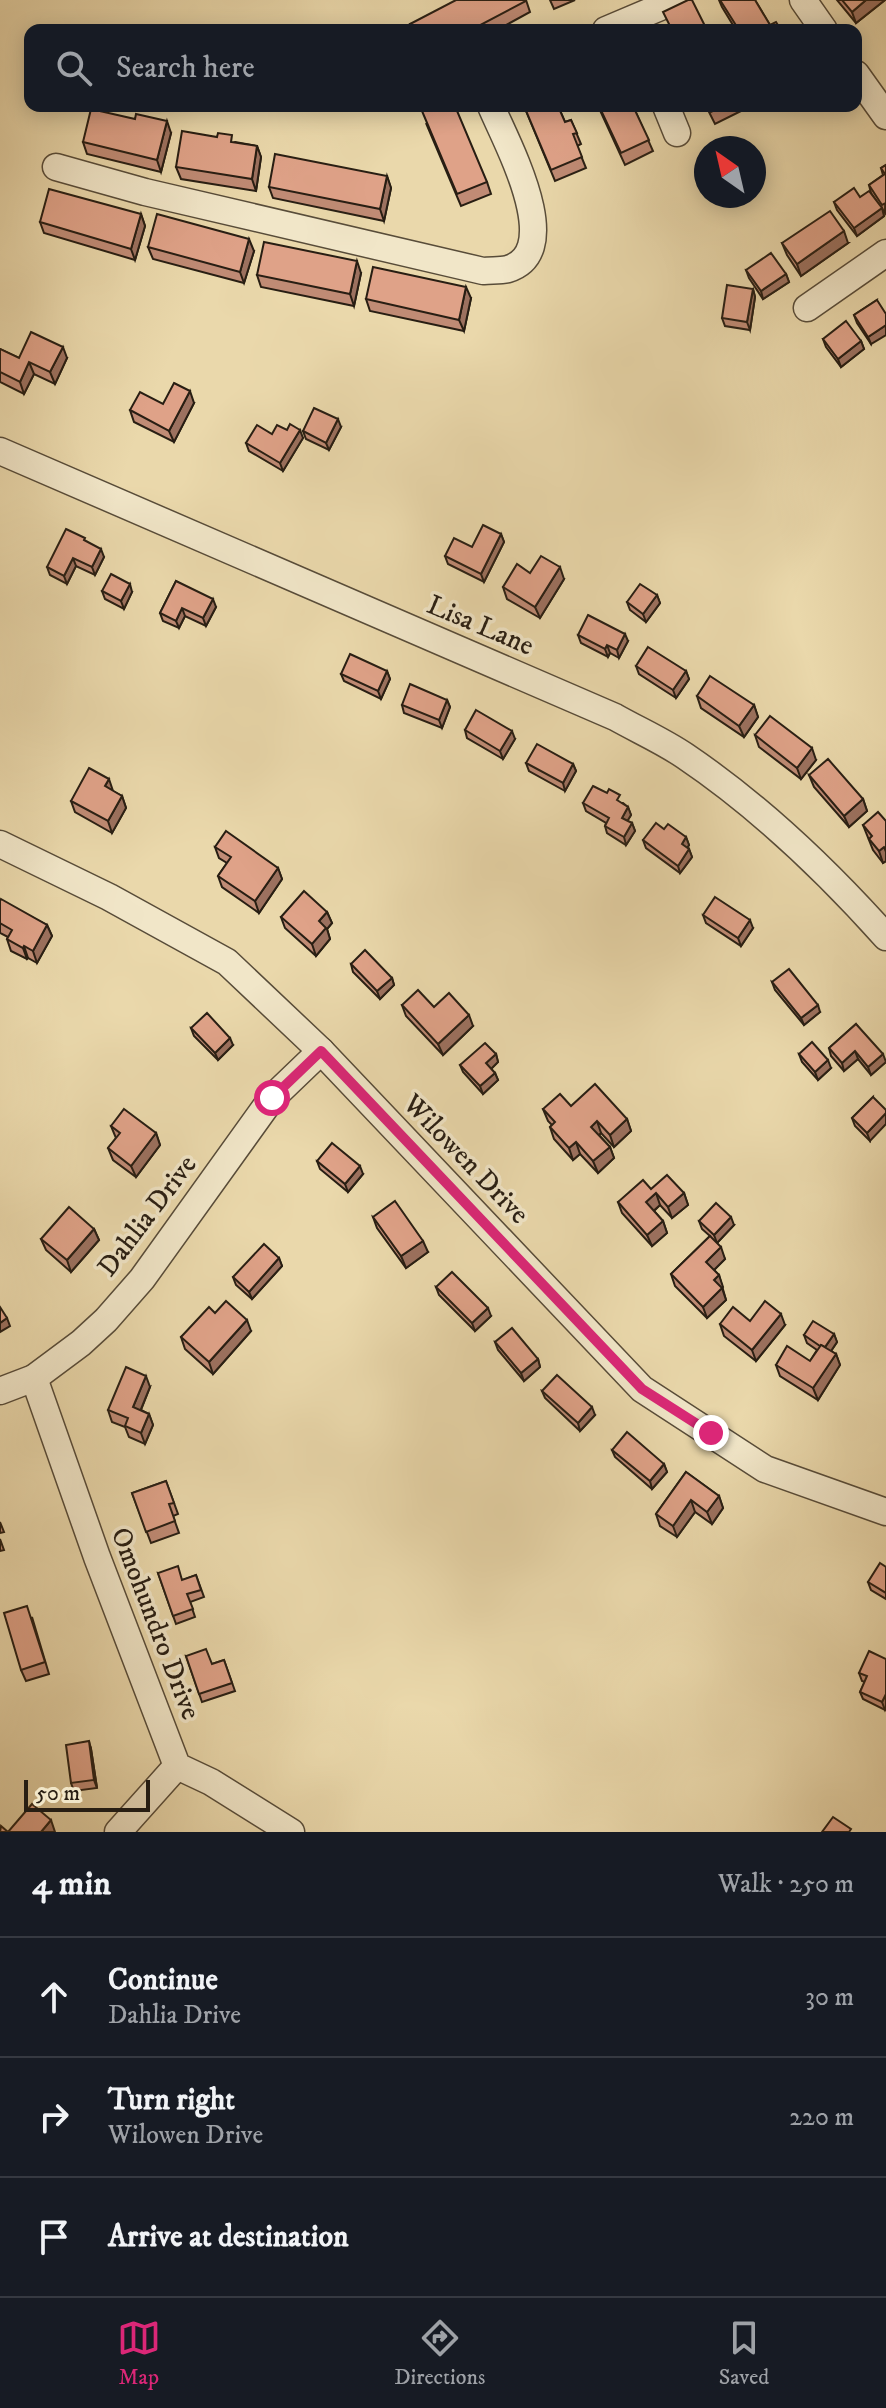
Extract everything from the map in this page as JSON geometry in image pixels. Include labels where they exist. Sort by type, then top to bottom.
[{"type":"street","points":[[629,24],[677,0]]},
{"type":"street","points":[[803,0],[820,24]]},
{"type":"street","points":[[862,82],[886,116]]},
{"type":"street","points":[[56,167],[145,192],[483,271],[508,269],[523,261],[532,245],[534,216],[494,112]]},
{"type":"street","points":[[668,112],[677,133]]},
{"type":"street","points":[[807,308],[886,253]]},
{"type":"street","name":"Lisa Lane","points":[[0,451],[615,717],[683,755],[738,796],[810,859],[886,937]]},
{"type":"street","name":"Wilowen Drive","points":[[0,844],[109,897],[227,962],[321,1051],[642,1389],[765,1469],[886,1512]]},
{"type":"street","name":"Dahlia Drive","points":[[0,1391],[34,1378],[81,1343],[115,1309],[142,1279],[272,1098],[321,1051]]},
{"type":"street","name":"Omohundro Drive","points":[[34,1378],[97,1557],[177,1766]]},
{"type":"street","points":[[118,1832],[177,1766],[211,1782],[291,1832]]},
{"type":"building","points":[[456,0],[526,0],[482,24],[410,24]]},
{"type":"building","points":[[692,0],[704,24],[669,24],[663,12]]},
{"type":"building","points":[[720,0],[755,0],[769,24],[735,24]]},
{"type":"building","points":[[842,0],[866,0],[852,12]]},
{"type":"building","points":[[90,112],[135,119],[136,114],[167,121],[157,160],[83,142]]},
{"type":"building","points":[[422,112],[458,112],[487,182],[457,194]]},
{"type":"building","points":[[527,112],[561,112],[565,122],[571,120],[577,133],[573,134],[582,157],[551,170]]},
{"type":"building","points":[[602,112],[636,112],[649,140],[621,153]]},
{"type":"building","points":[[182,131],[217,137],[218,133],[232,135],[231,142],[257,146],[252,179],[176,167]]},
{"type":"building","points":[[275,154],[387,176],[380,209],[269,187]]},
{"type":"building","points":[[886,165],[886,203],[882,205],[869,185],[885,174],[881,168]]},
{"type":"building","points":[[854,188],[860,197],[869,191],[882,208],[854,228],[834,202]]},
{"type":"building","points":[[49,189],[141,214],[131,249],[40,222]]},
{"type":"building","points":[[830,211],[844,231],[797,264],[782,243]]},
{"type":"building","points":[[157,214],[249,239],[240,272],[148,247]]},
{"type":"building","points":[[264,242],[357,261],[350,294],[257,275]]},
{"type":"building","points":[[771,253],[786,274],[761,291],[746,270]]},
{"type":"building","points":[[373,267],[466,287],[459,320],[366,299]]},
{"type":"building","points":[[727,285],[753,289],[747,322],[722,318]]},
{"type":"building","points":[[877,300],[886,314],[886,325],[868,337],[854,315]]},
{"type":"building","points":[[846,321],[861,341],[838,359],[823,339]]},
{"type":"building","points":[[31,332],[63,347],[50,372],[29,362],[20,382],[0,372],[0,349],[19,358]]},
{"type":"building","points":[[174,383],[190,391],[169,431],[130,410],[140,392],[163,404]]},
{"type":"building","points":[[314,408],[338,419],[326,443],[303,431]]},
{"type":"building","points":[[290,424],[300,430],[280,463],[246,443],[257,425],[272,434],[277,425],[287,430]]},
{"type":"building","points":[[483,525],[501,534],[481,574],[445,556],[454,538],[472,547]]},
{"type":"building","points":[[66,529],[101,549],[92,567],[73,558],[64,576],[47,567]]},
{"type":"building","points":[[541,556],[560,567],[535,607],[503,587],[517,564],[530,573]]},
{"type":"building","points":[[111,574],[130,584],[121,601],[102,591]]},
{"type":"building","points":[[176,581],[213,599],[203,618],[182,608],[176,621],[160,613]]},
{"type":"building","points":[[640,584],[657,595],[643,614],[627,602]]},
{"type":"building","points":[[588,615],[625,634],[617,650],[607,645],[605,649],[578,635]]},
{"type":"building","points":[[648,647],[686,671],[673,690],[636,666]]},
{"type":"building","points":[[350,654],[387,671],[378,691],[341,674]]},
{"type":"building","points":[[710,676],[754,705],[739,726],[697,696]]},
{"type":"building","points":[[410,684],[447,700],[439,720],[402,705]]},
{"type":"building","points":[[476,710],[512,731],[500,751],[465,730]]},
{"type":"building","points":[[770,716],[812,748],[797,768],[755,735]]},
{"type":"building","points":[[537,744],[573,764],[563,783],[526,763]]},
{"type":"building","points":[[828,759],[863,799],[844,816],[809,775]]},
{"type":"building","points":[[89,768],[109,779],[105,786],[122,796],[108,821],[71,801]]},
{"type":"building","points":[[593,786],[620,795],[617,800],[628,807],[622,818],[632,823],[624,837],[605,826],[609,818],[583,803]]},
{"type":"building","points":[[878,812],[886,821],[886,849],[884,847],[879,851],[863,825]]},
{"type":"building","points":[[656,823],[664,829],[668,824],[686,837],[682,844],[689,849],[678,866],[643,840]]},
{"type":"building","points":[[226,831],[278,868],[255,901],[218,876],[231,857],[215,847]]},
{"type":"building","points":[[304,891],[327,912],[319,921],[326,928],[312,944],[281,917]]},
{"type":"building","points":[[715,897],[750,920],[738,938],[703,915]]},
{"type":"building","points":[[1,899],[47,925],[33,951],[7,939],[12,930],[0,923]]},
{"type":"building","points":[[365,950],[392,978],[377,991],[351,964]]},
{"type":"building","points":[[789,969],[818,1005],[801,1018],[772,982]]},
{"type":"building","points":[[418,990],[434,1007],[449,993],[469,1015],[438,1044],[402,1005]]},
{"type":"building","points":[[207,1013],[230,1038],[215,1053],[191,1028]]},
{"type":"building","points":[[856,1024],[883,1054],[868,1067],[855,1051],[842,1063],[829,1048]]},
{"type":"building","points":[[812,1042],[828,1060],[815,1072],[799,1054]]},
{"type":"building","points":[[485,1043],[496,1054],[486,1063],[495,1073],[480,1086],[460,1065]]},
{"type":"building","points":[[595,1084],[627,1119],[610,1135],[597,1121],[591,1127],[610,1147],[593,1161],[576,1142],[569,1148],[550,1127],[555,1122],[543,1109],[560,1094],[571,1106]]},
{"type":"building","points":[[873,1097],[886,1113],[867,1133],[852,1118]]},
{"type":"building","points":[[124,1109],[156,1133],[131,1166],[108,1148],[120,1133],[111,1126]]},
{"type":"building","points":[[332,1143],[360,1166],[345,1184],[317,1161]]},
{"type":"building","points":[[667,1175],[684,1193],[668,1207],[656,1193],[646,1202],[663,1221],[647,1235],[618,1202],[643,1180],[651,1189]]},
{"type":"building","points":[[395,1201],[423,1241],[401,1256],[373,1217]]},
{"type":"building","points":[[716,1203],[731,1217],[714,1235],[699,1221]]},
{"type":"building","points":[[69,1207],[94,1229],[67,1260],[41,1239]]},
{"type":"building","points":[[710,1236],[721,1247],[706,1262],[719,1275],[714,1280],[722,1288],[703,1307],[671,1274]]},
{"type":"building","points":[[264,1244],[279,1258],[249,1292],[233,1277]]},
{"type":"building","points":[[452,1272],[488,1308],[472,1323],[436,1287]]},
{"type":"building","points":[[226,1301],[247,1320],[209,1362],[181,1337],[209,1307],[215,1313]]},
{"type":"building","points":[[765,1301],[781,1314],[752,1350],[720,1324],[733,1307],[750,1321]]},
{"type":"building","points":[[0,1307],[7,1318],[0,1323]]},
{"type":"building","points":[[813,1321],[834,1334],[825,1347],[804,1335]]},
{"type":"building","points":[[512,1328],[538,1359],[521,1373],[495,1342]]},
{"type":"building","points":[[821,1345],[836,1354],[813,1388],[776,1365],[787,1346],[810,1361]]},
{"type":"building","points":[[126,1367],[146,1376],[133,1407],[149,1414],[141,1433],[125,1426],[128,1418],[108,1410]]},
{"type":"building","points":[[557,1375],[592,1407],[578,1423],[542,1391]]},
{"type":"building","points":[[627,1432],[664,1464],[650,1481],[612,1450]]},
{"type":"building","points":[[686,1472],[719,1496],[707,1512],[691,1500],[673,1526],[656,1514]]},
{"type":"building","points":[[166,1481],[174,1503],[169,1504],[175,1521],[146,1532],[132,1493]]},
{"type":"building","points":[[880,1563],[886,1567],[886,1593],[868,1582]]},
{"type":"building","points":[[178,1566],[182,1580],[196,1575],[201,1590],[187,1594],[193,1609],[173,1616],[158,1573]]},
{"type":"building","points":[[27,1606],[45,1662],[21,1670],[4,1613]]},
{"type":"building","points":[[206,1649],[212,1664],[224,1660],[232,1683],[199,1694],[186,1656]]},
{"type":"building","points":[[869,1651],[886,1659],[886,1694],[882,1702],[860,1692],[867,1676],[859,1673]]},
{"type":"building","points":[[89,1741],[94,1780],[71,1783],[66,1745]]},
{"type":"building","points":[[32,1804],[51,1820],[41,1832],[8,1832]]},
{"type":"building","points":[[833,1817],[851,1829],[849,1832],[822,1832]]},
{"type":"route","points":[[272,1098],[321,1051],[642,1389],[711,1433]]}]
